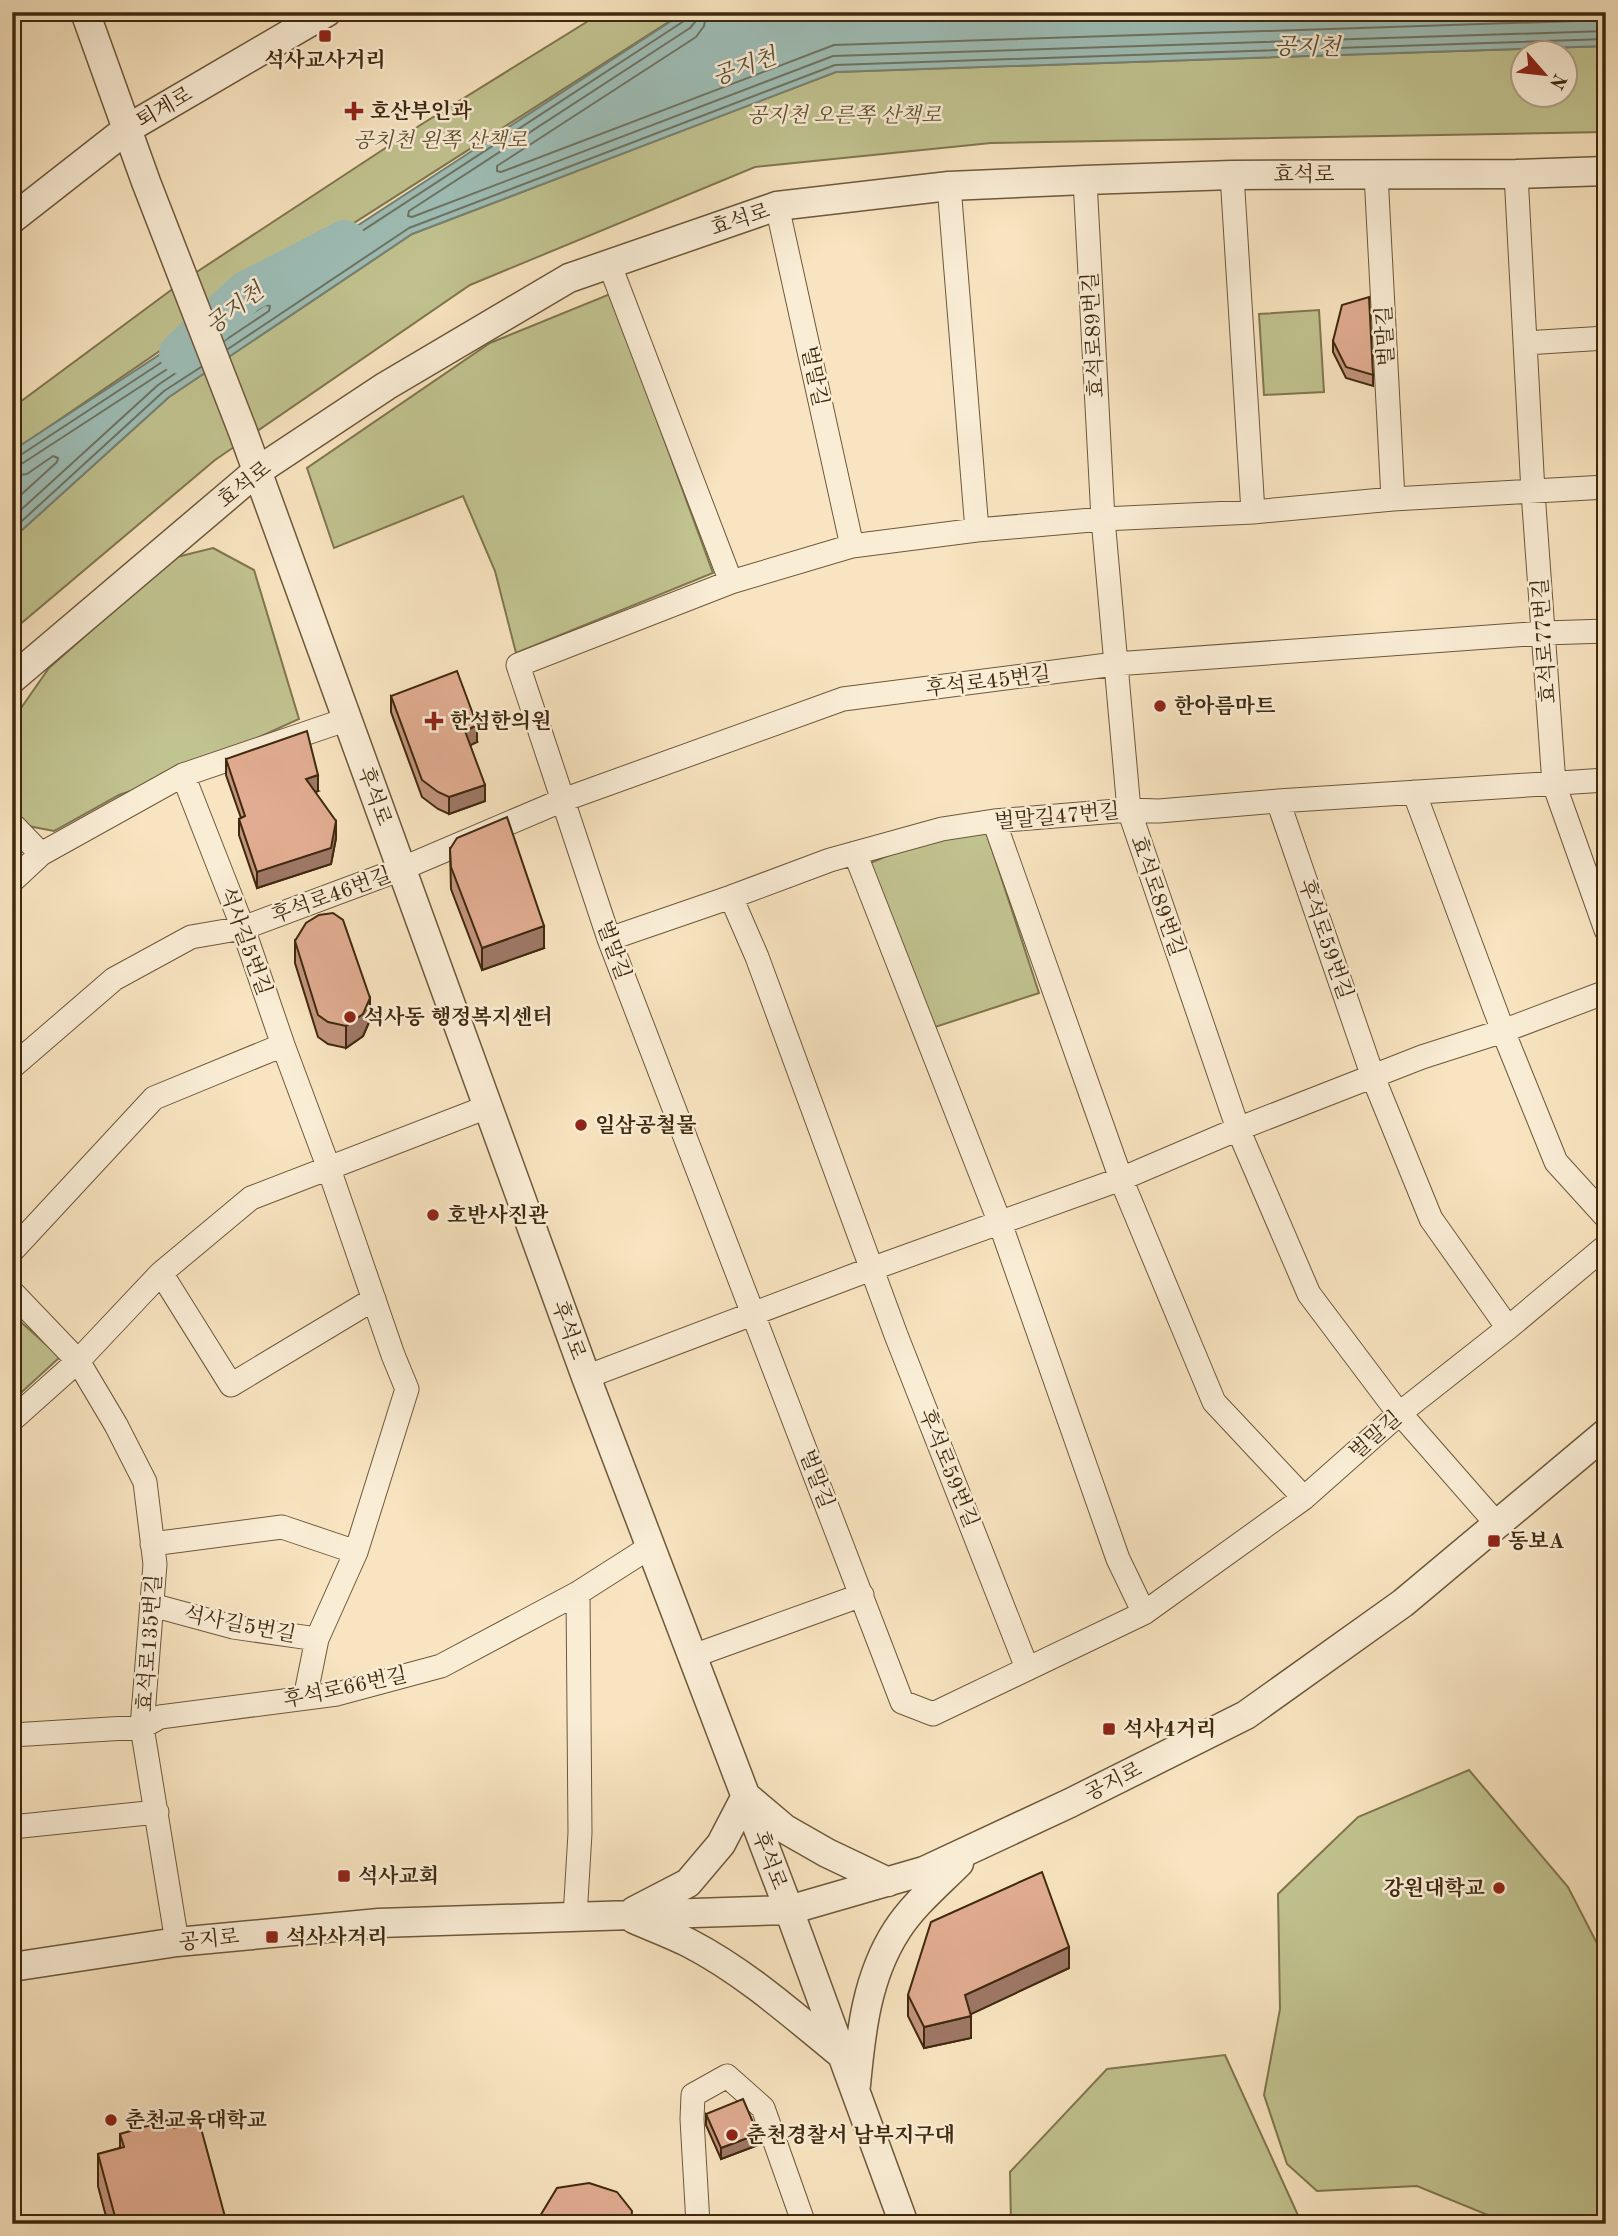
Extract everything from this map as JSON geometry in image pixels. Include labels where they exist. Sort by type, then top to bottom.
[{"type":"street","points":[[85,12],[127,129]]},
{"type":"street","name":"퇴계로","points":[[12,219],[127,129],[327,12]]},
{"type":"street","name":"후석로","points":[[127,129],[243,432],[586,1377],[789,1910],[904,2224]]},
{"type":"street","name":"효석로","points":[[12,679],[257,472],[386,386],[569,278],[778,206],[949,186],[1085,180],[1232,175],[1606,171]]},
{"type":"street","name":"벌말길","points":[[1376,174],[1393,499]]},
{"type":"street","name":"효석로77번길","points":[[1516,174],[1533,492],[1555,784],[1606,930]]},
{"type":"street","points":[[1232,175],[1253,512]]},
{"type":"street","name":"효석로89번길","points":[[1085,180],[1104,519],[1129,810],[1238,1129],[1309,1294],[1399,1413],[1496,1523]]},
{"type":"street","points":[[949,186],[977,530]]},
{"type":"street","name":"벌말길","points":[[778,206],[852,546]]},
{"type":"street","points":[[609,263],[731,582]]},
{"type":"street","points":[[1525,343],[1606,338]]},
{"type":"street","name":"벌말길","points":[[1606,487],[1393,499],[1253,512],[1104,519],[977,530],[852,546],[731,582],[518,665],[609,939],[902,1702],[933,1714],[1144,1613],[1304,1498],[1399,1413],[1606,1246]]},
{"type":"street","name":"후석로45번길","points":[[401,869],[564,800],[843,699],[1115,664],[1544,633],[1606,631]]},
{"type":"street","points":[[12,881],[41,854],[184,775],[348,719]]},
{"type":"street","name":"석사길5번길","points":[[152,1605],[233,1627],[317,1639],[356,1552],[407,1389],[243,928],[184,775]]},
{"type":"street","name":"벌말길47번길","points":[[609,939],[731,898],[830,860],[942,828],[1129,810],[1159,811],[1606,780]]},
{"type":"street","points":[[1414,792],[1503,1031],[1556,1162],[1606,1217]]},
{"type":"street","name":"후석로59번길","points":[[1278,801],[1373,1077],[1431,1219],[1507,1328]]},
{"type":"street","points":[[994,821],[1121,1179],[1214,1402],[1304,1498]]},
{"type":"street","points":[[12,824],[41,854]]},
{"type":"street","points":[[855,853],[1000,1223],[1118,1559],[1144,1613]]},
{"type":"street","name":"후석로46번길","points":[[12,1067],[114,979],[191,937],[243,928],[401,869]]},
{"type":"street","name":"후석로59번길","points":[[731,898],[757,957],[871,1269],[1027,1668]]},
{"type":"street","points":[[586,1377],[752,1313],[1121,1179],[1238,1129],[1422,1057],[1503,1031],[1606,992]]},
{"type":"street","points":[[12,1251],[153,1098],[283,1045]]},
{"type":"street","points":[[12,1420],[78,1360],[161,1273],[251,1198],[328,1166],[487,1107]]},
{"type":"street","points":[[161,1273],[231,1385],[373,1299]]},
{"type":"street","name":"효석로135번길","points":[[12,1292],[78,1360],[145,1482],[155,1564],[142,1727],[177,1942]]},
{"type":"street","name":"공지로","points":[[12,1967],[177,1942],[379,1923],[789,1910],[924,1871],[1070,1803],[1246,1715],[1403,1603],[1606,1433]]},
{"type":"street","points":[[152,1544],[282,1527],[356,1552]]},
{"type":"street","name":"후석로66번길","points":[[12,1734],[142,1727],[160,1717],[337,1694],[441,1666],[579,1593],[650,1547]]},
{"type":"street","points":[[575,1917],[580,1833],[579,1593]]},
{"type":"street","points":[[693,1656],[862,1595]]},
{"type":"street","points":[[305,1698],[317,1639]]},
{"type":"street","points":[[625,1915],[688,1883],[722,1844],[746,1796],[785,1829],[827,1853],[888,1881]]},
{"type":"street","points":[[12,1827],[157,1812]]},
{"type":"street","points":[[855,2091],[863,2017],[877,1970],[896,1930],[914,1908],[974,1848]]},
{"type":"street","points":[[625,1915],[688,1942],[727,1966],[769,1995],[842,2055]]},
{"type":"street","points":[[698,2224],[692,2119],[694,2095],[727,2076],[763,2108],[804,2224]]},
{"type":"green space","name":"공치천 왼쪽 산책로","points":[[597,12],[684,12],[246,292],[12,452],[12,408],[186,279],[422,124],[593,18]]},
{"type":"green space","name":"공지천 오른쪽 산책로","points":[[1606,46],[1606,132],[991,143],[755,167],[470,285],[215,460],[12,631],[12,539],[169,397],[412,234],[836,72],[1510,49],[1510,108],[1580,108],[1580,47]]},
{"type":"green space","points":[[615,292],[650,401],[713,573],[516,653],[495,571],[463,496],[334,548],[307,468],[490,343]]},
{"type":"green space","points":[[1319,310],[1324,392],[1264,395],[1259,314]]},
{"type":"green space","points":[[213,548],[254,570],[299,719],[169,778],[119,795],[54,831],[23,825],[12,805],[12,721],[49,668],[173,558]]},
{"type":"green space","points":[[986,831],[1039,993],[932,1028],[870,863],[931,838]]},
{"type":"green space","points":[[12,1314],[60,1357],[12,1401]]},
{"type":"green space","points":[[1469,1770],[1568,1887],[1606,1961],[1606,2224],[1494,2224],[1488,2215],[1417,2186],[1317,2191],[1287,2164],[1264,2095],[1280,2009],[1278,1894],[1358,1817]]},
{"type":"green space","points":[[1225,2055],[1302,2224],[1011,2224],[1010,2172],[1107,2069]]},
{"type":"water","points":[[685,12],[1606,12],[1606,46],[1580,47],[1580,38],[1510,38],[1510,49],[836,72],[412,234],[169,397],[12,539],[12,452]]},
{"type":"building","points":[[1369,297],[1373,375],[1346,367],[1333,341],[1342,305]]},
{"type":"building","points":[[457,671],[477,725],[465,731],[485,785],[449,797],[422,780],[391,696]]},
{"type":"building","points":[[307,731],[318,775],[306,779],[336,821],[331,848],[257,872],[239,819],[245,816],[226,759]]},
{"type":"building","points":[[507,817],[544,926],[482,948],[451,867],[450,849],[457,838]]},
{"type":"building","points":[[333,913],[343,920],[370,998],[363,1014],[346,1026],[328,1022],[318,1015],[295,941],[306,923],[319,915]]},
{"type":"building","points":[[1042,1872],[1069,1947],[965,1995],[971,2016],[924,2027],[908,1995],[931,1922]]},
{"type":"building","name":"춘천경찰서 남부지구대","points":[[743,2099],[758,2134],[721,2148],[706,2114]]},
{"type":"building","points":[[171,2119],[174,2128],[199,2121],[227,2224],[117,2224],[98,2154],[124,2147],[120,2134]]},
{"type":"building","points":[[589,2183],[617,2192],[632,2211],[631,2224],[537,2224],[557,2188]]},
{"type":"waterway","name":"공지천","points":[[180,353],[246,292],[345,241]]},
{"type":"place","name":"석사교사거리","points":[[325,36]]},
{"type":"place","name":"호산부인과","points":[[354,111]]},
{"type":"place","name":"한아름마트","points":[[1160,706]]},
{"type":"place","name":"한섬한의원","points":[[434,721]]},
{"type":"place","name":"석사동 행정복지센터","points":[[350,1017]]},
{"type":"place","name":"일삼공철물","points":[[581,1125]]},
{"type":"place","name":"호반사진관","points":[[433,1215]]},
{"type":"place","name":"동보A","points":[[1494,1541]]},
{"type":"place","name":"석사4거리","points":[[1109,1729]]},
{"type":"place","name":"석사교회","points":[[344,1876]]},
{"type":"place","name":"강원대학교","points":[[1499,1888]]},
{"type":"place","name":"석사사거리","points":[[272,1937]]},
{"type":"place","name":"춘천교육대학교","points":[[111,2120]]},
{"type":"place","name":"춘천경찰서 남부지구대","points":[[732,2135]]}]
